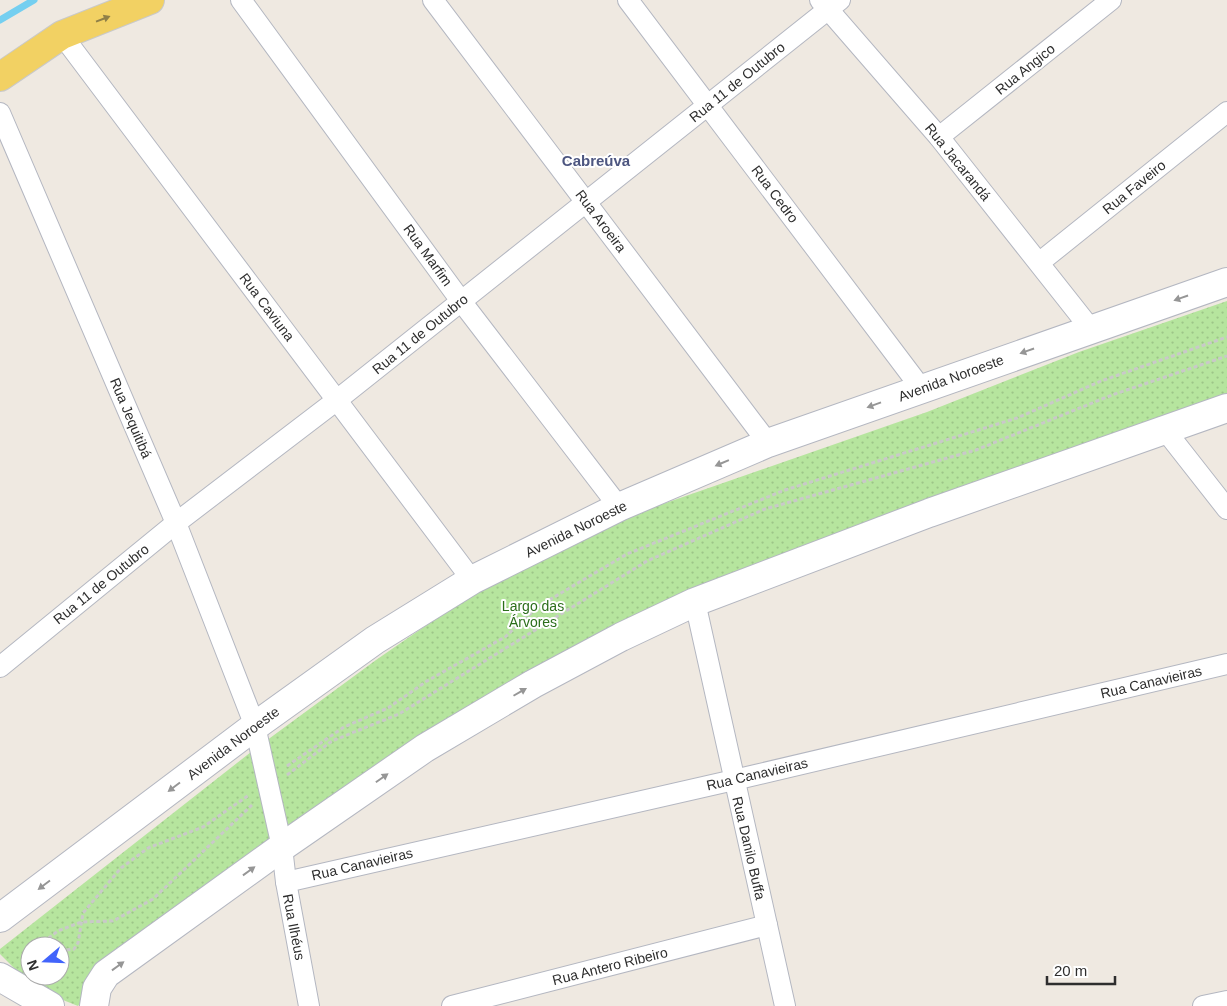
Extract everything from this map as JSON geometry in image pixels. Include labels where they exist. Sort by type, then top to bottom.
[{"type":"main road","points":[[0,77],[62,35],[150,0]]},
{"type":"main road","name":"Avenida Noroeste","points":[[0,918],[255,726],[376,640],[472,580],[618,507],[768,443],[1090,328],[1227,282]]},
{"type":"main road","points":[[94,1006],[97,988],[106,974],[282,847],[425,748],[542,680],[621,637],[694,602],[929,513],[1227,408]]},
{"type":"main road","points":[[0,978],[50,1006]]},
{"type":"street","name":"Rua Marfim","points":[[241,0],[461,301],[618,507]]},
{"type":"street","name":"Rua Aroeira","points":[[433,0],[768,443]]},
{"type":"street","name":"Rua Cedro","points":[[628,0],[921,388]]},
{"type":"street","name":"Rua Angico","points":[[939,137],[1111,0]]},
{"type":"street","name":"Rua 11 de Outubro","points":[[0,667],[176,522],[337,400],[708,105],[829,3]]},
{"type":"street","name":"Rua Jacarandá","points":[[829,3],[1040,262],[1090,328]]},
{"type":"street","name":"Rua Caviuna","points":[[62,35],[472,580]]},
{"type":"street","name":"Rua Jequitibá","points":[[0,112],[176,522],[255,726]]},
{"type":"street","name":"Rua Faveiro","points":[[1040,262],[1227,112]]},
{"type":"street","points":[[1165,430],[1227,509]]},
{"type":"street","name":"Rua Danilo Buffa","points":[[694,602],[785,1006]]},
{"type":"street","name":"Rua Canavieiras","points":[[286,882],[734,780],[1227,664]]},
{"type":"street","name":"Rua Ilhéus","points":[[255,726],[282,847],[286,882],[309,1006]]},
{"type":"street","name":"Rua Antero Ribeiro","points":[[452,1006],[767,925]]},
{"type":"street","points":[[1203,1006],[1227,1001]]},
{"type":"path","points":[[287,766],[344,727],[388,708],[427,681],[504,637],[539,606],[626,554],[785,490],[1017,418],[1102,381],[1227,337]]},
{"type":"path","points":[[70,950],[74,949],[78,943],[84,913],[121,868],[148,848],[203,827],[254,790]]},
{"type":"green space","name":"Largo das Árvores","points":[[1227,301],[1227,396],[692,589],[419,739],[280,831],[94,987],[78,1006],[43,992],[36,986],[70,986],[70,936],[20,936],[20,973],[0,954],[0,949],[251,752],[376,660],[476,591],[611,522],[927,412],[1079,352]]},
{"type":"waterway","points":[[0,20],[34,0]]},
{"type":"district","name":"Cabreúva","points":[[596,161]]}]
